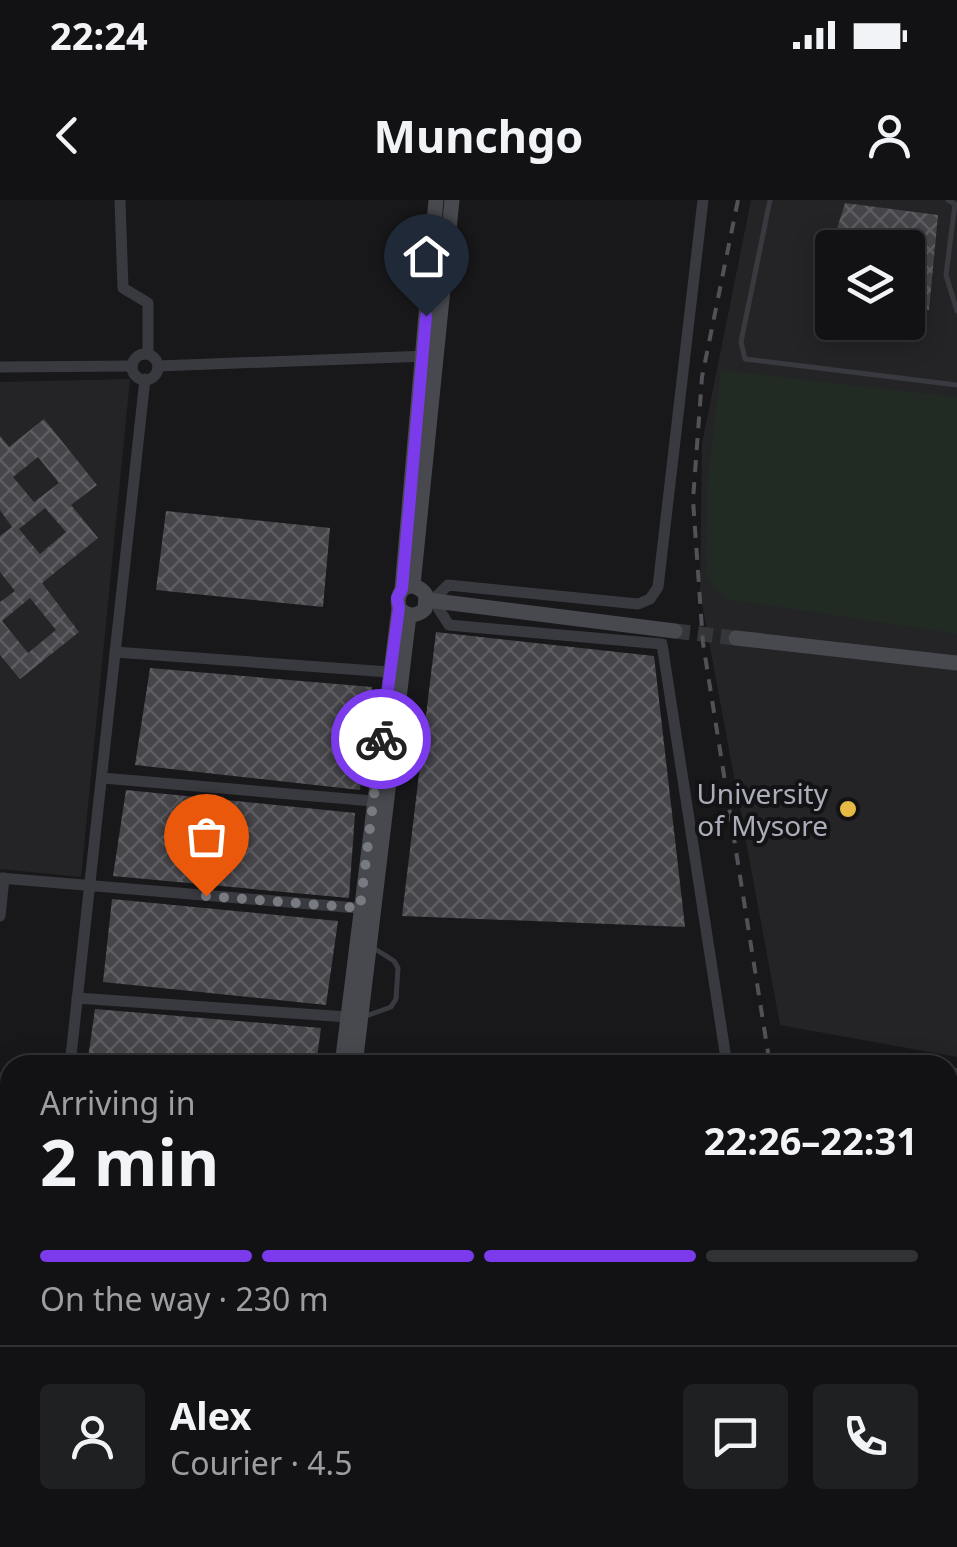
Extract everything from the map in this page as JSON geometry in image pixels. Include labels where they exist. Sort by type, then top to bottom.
[{"type":"street","points":[[120,200],[123,288],[148,304],[148,354]]},
{"type":"street","points":[[356,1055],[354,1017],[404,611],[397,598],[408,587],[429,356],[436,200]]},
{"type":"street","points":[[429,356],[452,200]]},
{"type":"street","points":[[404,611],[421,612],[448,585],[638,604],[650,599],[658,587],[703,200]]},
{"type":"street","points":[[148,354],[158,366],[156,374],[145,380],[134,374],[132,366],[139,355],[148,354]]},
{"type":"street","points":[[158,366],[429,356]]},
{"type":"street","points":[[0,367],[132,366]]},
{"type":"street","points":[[71,1055],[145,380]]},
{"type":"street","points":[[408,587],[424,591],[449,626],[662,644],[725,1055]]},
{"type":"street","points":[[430,600],[675,630]]},
{"type":"street","points":[[344,1055],[370,946],[367,908],[373,801],[389,672],[404,611]]},
{"type":"street","points":[[736,638],[957,663]]},
{"type":"street","points":[[115,652],[389,672]]},
{"type":"street","points":[[102,778],[373,801]]},
{"type":"street","points":[[0,916],[2,878],[367,908]]},
{"type":"street","points":[[78,998],[354,1017]]},
{"type":"lane","points":[[770,200],[740,342],[744,359],[957,385]]},
{"type":"lane","points":[[948,200],[955,204],[946,276],[957,311]]},
{"type":"lane","points":[[354,1017],[391,1007],[396,1000],[398,968],[394,961],[370,946]]},
{"type":"shaded area","name":"University of Mysore","points":[[751,200],[957,200],[957,1055],[780,1025],[700,593],[702,444]]},
{"type":"shaded area","points":[[721,370],[957,397],[957,634],[725,599],[706,577],[707,486]]},
{"type":"shaded area","points":[[130,379],[81,877],[0,869],[0,382]]},
{"type":"building","points":[[845,203],[938,215],[929,310],[925,310],[925,230],[837,230]]},
{"type":"building","points":[[44,419],[97,485],[71,505],[98,538],[42,583],[79,632],[20,679],[0,655],[0,602],[15,591],[0,572],[0,536],[12,527],[0,510],[0,436],[9,447]],"holes":[[[38,457],[59,483],[34,502],[13,477]],[[45,508],[66,532],[40,554],[19,529]],[[30,598],[56,630],[28,653],[2,621]]]},
{"type":"building","points":[[166,511],[330,528],[323,607],[156,590]]},
{"type":"building","points":[[436,632],[654,656],[685,927],[402,916]]},
{"type":"building","points":[[150,668],[372,687],[360,790],[135,765]]},
{"type":"building","points":[[126,790],[355,813],[349,898],[113,876]]},
{"type":"building","points":[[112,899],[338,921],[326,1005],[103,982]]},
{"type":"building","points":[[95,1009],[321,1028],[317,1055],[88,1055]]},
{"type":"tunnel","points":[[675,631],[736,638]]},
{"type":"railway","points":[[738,200],[702,377],[693,500],[703,643],[768,1055]]},
{"type":"way so far","points":[[206,896],[360,908],[381,739]]},
{"type":"place","name":"University of Mysore","points":[[848,809]]},
{"type":"route","points":[[381,739],[399,608],[397,598],[402,589],[426,316]]}]
